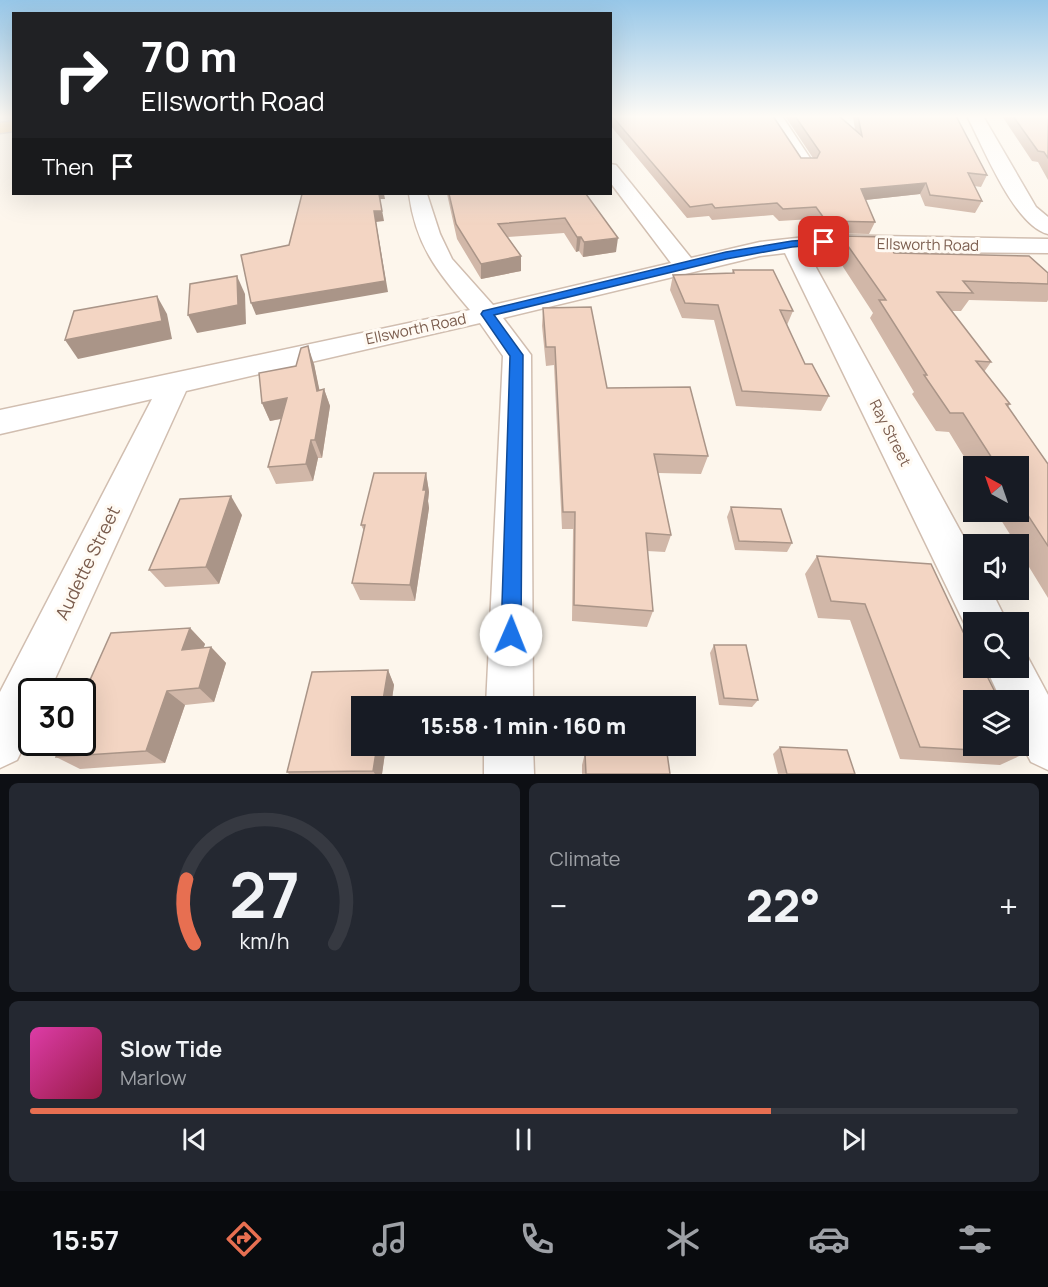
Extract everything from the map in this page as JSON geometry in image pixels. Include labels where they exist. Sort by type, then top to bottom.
[{"type":"street","points":[[797,152],[805,164]]},
{"type":"street","points":[[995,152],[1028,211],[1048,228]]},
{"type":"street","points":[[612,172],[685,266]]},
{"type":"street","points":[[418,195],[426,225],[442,262],[487,314],[517,355],[510,696]]},
{"type":"street","name":"Ellsworth Road","points":[[0,422],[487,314],[685,266],[792,244],[824,242],[1048,246]]},
{"type":"street","name":"Ray Street","points":[[792,244],[981,612]]},
{"type":"street","name":"Audette Street","points":[[0,742],[175,383]]},
{"type":"street","points":[[1014,678],[1048,745]]},
{"type":"street","points":[[509,756],[509,774]]},
{"type":"building","points":[[643,152],[797,152],[801,158],[817,158],[820,152],[975,152],[987,175],[968,173],[982,201],[930,195],[926,183],[861,189],[875,222],[826,221],[816,207],[783,209],[777,203],[715,208],[712,204],[690,207]]},
{"type":"building","points":[[302,195],[379,195],[382,211],[374,211],[385,281],[251,303],[241,255],[289,245]]},
{"type":"building","points":[[449,195],[587,195],[618,238],[584,242],[581,237],[577,237],[565,218],[498,224],[521,256],[481,264],[456,224]]},
{"type":"building","points":[[841,236],[886,237],[894,253],[1029,256],[1048,273],[1048,284],[963,281],[973,293],[937,292],[991,362],[976,361],[1010,404],[1006,404],[1048,464],[1048,546],[1029,517],[1029,456],[991,456],[963,413],[950,413],[879,300],[886,300]]},
{"type":"building","points":[[733,270],[773,270],[793,311],[780,310],[805,364],[812,364],[829,396],[742,391],[718,305],[685,303],[673,275],[734,273]]},
{"type":"building","points":[[237,276],[238,305],[188,315],[190,284]]},
{"type":"building","points":[[157,296],[162,321],[65,340],[74,311]]},
{"type":"building","points":[[591,307],[607,388],[690,387],[708,456],[654,454],[671,535],[646,533],[653,611],[574,605],[575,512],[563,512],[555,347],[546,347],[543,308]]},
{"type":"building","points":[[308,346],[317,391],[324,389],[315,440],[311,440],[306,464],[268,467],[287,398],[262,403],[259,373],[296,366],[301,348]]},
{"type":"building","points":[[374,473],[426,473],[423,490],[426,490],[410,585],[352,583],[365,525],[361,525]]},
{"type":"building","points":[[231,496],[206,567],[149,570],[180,499]]},
{"type":"building","points":[[731,507],[781,509],[792,543],[739,541]]},
{"type":"building","points":[[817,556],[931,564],[963,632],[963,678],[988,678],[994,690],[963,690],[963,749],[920,747],[865,604],[831,601]]},
{"type":"building","points":[[190,628],[182,650],[211,647],[199,688],[167,691],[146,751],[96,754],[96,678],[91,678],[111,633]]},
{"type":"building","points":[[714,645],[746,645],[758,700],[724,698]]},
{"type":"building","points":[[388,670],[384,696],[351,696],[351,756],[375,756],[373,771],[287,772],[312,672]]},
{"type":"building","points":[[780,747],[847,750],[855,774],[787,774]]},
{"type":"building","points":[[585,756],[667,756],[670,774],[586,774]]},
{"type":"route","points":[[511,635],[517,355],[487,314],[726,255],[792,244],[824,242]]}]
